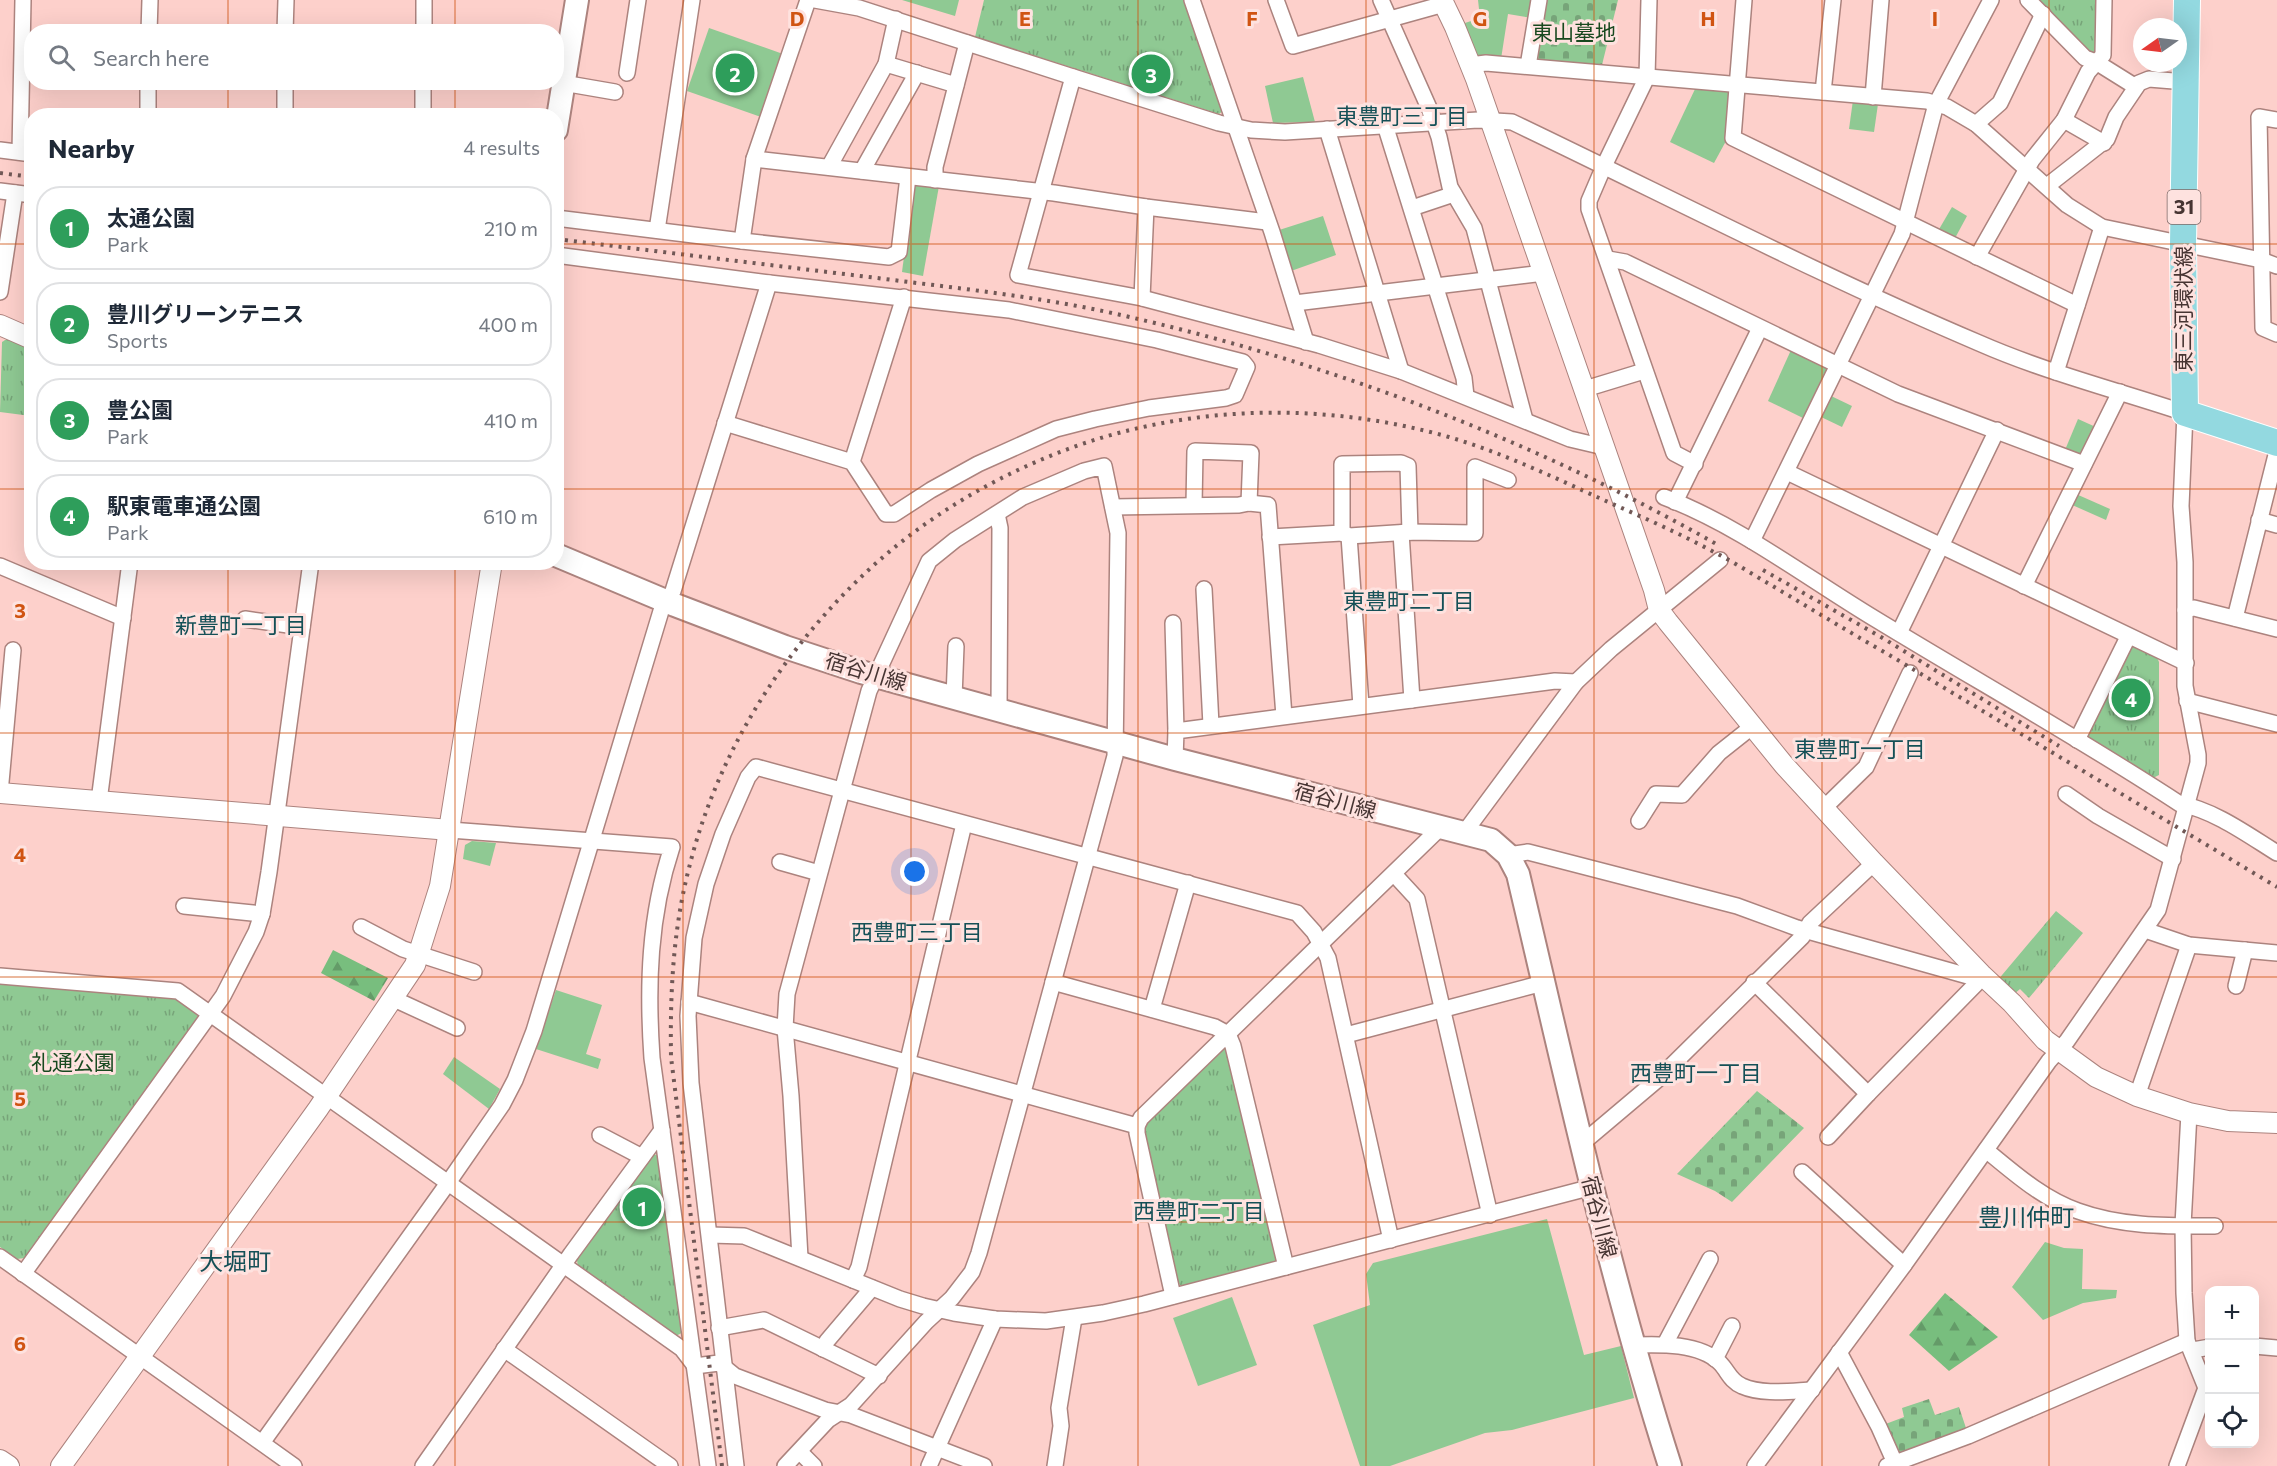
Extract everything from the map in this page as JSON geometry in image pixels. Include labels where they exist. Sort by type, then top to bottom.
[{"type":"main road","points":[[564,77],[577,0]]},
{"type":"main road","name":"東三河環状線","points":[[2185,413],[2183,244],[2187,0]]},
{"type":"main road","points":[[559,108],[562,90]]},
{"type":"main road","points":[[2185,413],[2277,443]]},
{"type":"main road","name":"宿谷川線","points":[[564,558],[785,647],[875,676],[1175,759],[1491,840],[1508,855],[1518,874],[1580,1145],[1617,1288],[1670,1466]]},
{"type":"street","points":[[23,0],[24,51]]},
{"type":"street","points":[[149,24],[150,0]]},
{"type":"street","points":[[285,24],[286,0]]},
{"type":"street","points":[[424,0],[424,24]]},
{"type":"street","points":[[627,73],[638,0]]},
{"type":"street","points":[[657,230],[692,0]]},
{"type":"street","points":[[742,241],[754,159],[808,0]]},
{"type":"street","points":[[814,0],[859,8],[896,19],[1234,127],[1285,132],[1490,120],[1512,122],[1872,295],[1980,344],[2056,372],[2185,413],[2181,506],[2185,562],[2187,701],[2198,756],[2158,910],[1904,1265],[1755,1466]]},
{"type":"street","points":[[1192,0],[1295,303],[1306,342]]},
{"type":"street","points":[[1276,0],[1293,46],[1443,2],[1490,120],[1585,389],[1659,610],[1784,765],[1874,863],[2012,1003],[2045,1040],[2096,1077],[2137,1096],[2189,1113],[2228,1121],[2277,1123]]},
{"type":"street","points":[[1381,0],[1434,123],[1454,194],[1474,228],[1525,420]]},
{"type":"street","points":[[1528,66],[1539,0]]},
{"type":"street","points":[[1649,0],[1647,77],[1604,166],[1589,201],[1589,208],[1674,453],[1695,464]]},
{"type":"street","points":[[1744,0],[1733,138],[2077,305]]},
{"type":"street","points":[[1824,92],[1833,0]]},
{"type":"street","points":[[1873,97],[1881,0]]},
{"type":"street","points":[[1752,541],[1906,222],[1936,104],[1992,0]]},
{"type":"street","points":[[2028,0],[2085,58],[2096,62],[2136,87]]},
{"type":"street","points":[[1977,257],[2032,160],[2064,120],[2088,72],[2103,55],[2104,0]]},
{"type":"street","points":[[1976,124],[2000,103],[2043,14]]},
{"type":"street","points":[[829,167],[886,63],[896,19]]},
{"type":"street","points":[[935,180],[935,167],[967,43]]},
{"type":"street","points":[[886,63],[956,85]]},
{"type":"street","points":[[1470,65],[1486,63],[1528,66],[1927,101],[1947,107],[1976,124],[2067,205],[2102,227],[2261,260],[2277,266]]},
{"type":"street","points":[[862,171],[917,73]]},
{"type":"street","points":[[1073,77],[1018,275],[1142,298],[1306,342],[1401,371],[1570,439],[1604,447]]},
{"type":"street","points":[[2047,186],[2104,143],[2116,117],[2136,87],[2144,80],[2186,82]]},
{"type":"street","points":[[564,83],[615,92]]},
{"type":"street","points":[[25,90],[25,108]]},
{"type":"street","points":[[148,90],[148,108]]},
{"type":"street","points":[[285,90],[285,108]]},
{"type":"street","points":[[423,90],[423,108]]},
{"type":"street","points":[[2277,120],[2259,117],[2263,328],[2277,334]]},
{"type":"street","points":[[2064,120],[2104,143]]},
{"type":"street","points":[[1385,125],[1464,378],[1466,396]]},
{"type":"street","points":[[1327,129],[1401,371]]},
{"type":"street","points":[[0,150],[24,153]]},
{"type":"street","points":[[754,159],[1042,192],[1267,222]]},
{"type":"street","points":[[564,219],[889,257],[899,252],[908,177]]},
{"type":"street","points":[[0,292],[7,192],[24,194]]},
{"type":"street","points":[[1412,208],[1454,194]]},
{"type":"street","points":[[1142,298],[1146,207]]},
{"type":"street","points":[[2056,372],[2102,227]]},
{"type":"street","points":[[564,256],[769,283],[1009,310],[1157,340],[1243,362],[1247,367],[1235,395],[1149,408],[1056,429],[978,464],[894,514],[886,514],[852,462],[725,423]]},
{"type":"street","points":[[1608,259],[1625,262],[1898,394],[2084,464]]},
{"type":"street","points":[[1295,303],[1544,273]]},
{"type":"street","points":[[262,1443],[502,1105],[526,1054],[661,611],[673,591],[769,283]]},
{"type":"street","points":[[852,462],[904,297]]},
{"type":"street","points":[[0,325],[24,336]]},
{"type":"street","points":[[1760,328],[1695,464],[1670,500],[1752,541],[2180,804],[2225,821],[2277,853]]},
{"type":"street","points":[[1585,389],[1644,371]]},
{"type":"street","points":[[2024,586],[2120,392]]},
{"type":"street","points":[[1899,633],[1997,430]]},
{"type":"street","points":[[1194,505],[1195,451],[1251,453],[1250,503]]},
{"type":"street","points":[[2235,618],[2277,451]]},
{"type":"street","points":[[1361,706],[1342,464],[1401,463],[1408,466],[1405,533],[1412,700]]},
{"type":"street","points":[[785,1466],[828,1420],[840,1413],[879,1376],[938,1310],[952,1298],[967,1280],[976,1263],[1115,756],[1118,534],[1104,466],[1084,471],[1023,497],[955,540],[929,561],[875,676],[789,984],[785,1028],[800,1258]]},
{"type":"street","points":[[1270,537],[1475,533],[1475,467],[1508,480]]},
{"type":"street","points":[[1787,472],[2186,663]]},
{"type":"street","points":[[1113,507],[1250,503],[1268,505],[1284,716]]},
{"type":"street","points":[[998,514],[1000,528],[999,711]]},
{"type":"street","points":[[2259,520],[2277,525]]},
{"type":"street","points":[[1464,833],[1576,682],[1604,655],[1720,560]]},
{"type":"street","points":[[0,566],[123,618]]},
{"type":"street","points":[[99,801],[129,570]]},
{"type":"street","points":[[23,1274],[223,996],[243,959],[262,914],[310,570]]},
{"type":"street","points":[[61,1466],[318,1109],[407,979],[418,955],[440,886],[491,570]]},
{"type":"street","points":[[1204,589],[1212,725]]},
{"type":"street","points":[[2185,610],[2194,608],[2277,629]]},
{"type":"street","points":[[245,619],[302,627]]},
{"type":"street","points":[[1173,623],[1175,759]]},
{"type":"street","points":[[2077,740],[2128,637]]},
{"type":"street","points":[[954,698],[956,646]]},
{"type":"street","points":[[13,650],[0,793],[672,847],[656,905],[649,972],[652,1058],[708,1466]]},
{"type":"street","points":[[1824,808],[1862,772],[1870,761],[1910,673]]},
{"type":"street","points":[[1176,730],[1555,681],[1576,682]]},
{"type":"street","points":[[2187,701],[2277,724]]},
{"type":"street","points":[[1639,821],[1656,794],[1682,795],[1719,753],[1753,726]]},
{"type":"street","points":[[736,1466],[691,1083],[689,1002],[694,938],[706,884],[723,834],[748,777],[756,766],[1297,913],[1314,933],[1328,958],[1391,1240]]},
{"type":"street","points":[[2066,794],[2098,816],[2173,859]]},
{"type":"street","points":[[853,1280],[859,1267],[964,824]]},
{"type":"street","points":[[1173,1296],[1137,1126],[1141,1118],[1440,828]]},
{"type":"street","points":[[1508,855],[1528,852],[1737,906],[1806,930],[1968,976],[1981,974]]},
{"type":"street","points":[[780,861],[819,873]]},
{"type":"street","points":[[1580,1145],[1658,1080],[1754,982],[1802,938],[1810,922],[1874,863]]},
{"type":"street","points":[[1394,874],[1417,899],[1490,1215]]},
{"type":"street","points":[[1152,1009],[1188,883]]},
{"type":"street","points":[[184,906],[262,914]]},
{"type":"street","points":[[361,927],[403,950],[474,972]]},
{"type":"street","points":[[2145,930],[2189,945],[2277,953]]},
{"type":"street","points":[[2137,1096],[2189,945]]},
{"type":"street","points":[[2236,986],[2245,950]]},
{"type":"street","points":[[1828,1137],[1976,984],[1981,974]]},
{"type":"street","points":[[0,976],[178,991],[327,1094],[448,1184],[682,1349],[695,1366]]},
{"type":"street","points":[[1053,982],[1215,1027],[1228,1034],[1233,1046],[1286,1268]]},
{"type":"street","points":[[1754,982],[1868,1094]]},
{"type":"street","points":[[1346,1035],[1544,983]]},
{"type":"street","points":[[394,999],[457,1028]]},
{"type":"street","points":[[689,1002],[1137,1126]]},
{"type":"street","points":[[2189,1113],[2183,1226],[2184,1293],[2190,1346],[2205,1378]]},
{"type":"street","points":[[423,1466],[504,1349],[662,1130]]},
{"type":"street","points":[[600,1135],[642,1157]]},
{"type":"street","points":[[1986,1150],[2024,1181],[2077,1211],[2106,1220],[2139,1224],[2215,1226]]},
{"type":"street","points":[[1802,1172],[1904,1265]]},
{"type":"street","points":[[710,1235],[744,1236],[872,1288],[938,1310],[995,1319],[1046,1321],[1103,1313],[1173,1296],[1592,1187]]},
{"type":"street","points":[[0,1257],[294,1466]]},
{"type":"street","points":[[1665,1344],[1710,1259]]},
{"type":"street","points":[[823,1349],[827,1341],[872,1288]]},
{"type":"street","points":[[1055,1466],[1061,1426],[1059,1408],[1074,1318]]},
{"type":"street","points":[[929,1466],[995,1319]]},
{"type":"street","points":[[720,1328],[764,1320],[879,1376]]},
{"type":"street","points":[[1715,1359],[1732,1326]]},
{"type":"street","points":[[1634,1345],[1665,1344],[1683,1347],[1715,1359],[1734,1382],[1752,1390],[1812,1390]]},
{"type":"street","points":[[1839,1352],[1879,1427],[1891,1464],[1968,1436],[2190,1346],[2205,1347]]},
{"type":"street","points":[[2259,1346],[2277,1348]]},
{"type":"street","points":[[504,1349],[670,1466]]},
{"type":"street","points":[[695,1366],[719,1363],[735,1376],[825,1410],[851,1415],[984,1466]]},
{"type":"street","points":[[2177,1466],[2205,1393]]},
{"type":"street","points":[[800,1452],[814,1466]]},
{"type":"street","points":[[0,1460],[9,1466]]},
{"type":"green space","points":[[902,0],[959,0],[955,16]]},
{"type":"green space","points":[[984,0],[1186,0],[1224,110],[1219,114],[975,37]]},
{"type":"green space","points":[[1478,0],[1535,0],[1532,18],[1508,14],[1501,59],[1476,56],[1462,24],[1480,18]]},
{"type":"green space","name":"東山墓地","points":[[1543,0],[1618,0],[1601,69],[1537,62],[1534,56]]},
{"type":"green space","points":[[2033,0],[2099,0],[2098,53],[2090,56]]},
{"type":"green space","points":[[709,28],[783,54],[761,117],[687,91]]},
{"type":"green space","points":[[1303,77],[1315,122],[1273,123],[1265,86]]},
{"type":"green space","points":[[1696,87],[1728,89],[1731,94],[1726,141],[1714,163],[1670,142]]},
{"type":"green space","points":[[1853,100],[1878,104],[1874,132],[1849,129]]},
{"type":"green space","points":[[918,183],[939,186],[923,276],[902,272],[913,187]]},
{"type":"green space","points":[[1952,207],[1967,216],[1954,240],[1938,231]]},
{"type":"green space","points":[[1323,216],[1336,255],[1291,271],[1276,231]]},
{"type":"green space","points":[[12,336],[24,342],[24,415],[0,412],[2,342]]},
{"type":"green space","points":[[1791,350],[1826,367],[1827,373],[1805,419],[1768,401]]},
{"type":"green space","points":[[1829,395],[1852,406],[1842,427],[1819,416]]},
{"type":"green space","points":[[2078,419],[2098,428],[2086,454],[2080,456],[2065,450]]},
{"type":"green space","points":[[2076,494],[2110,509],[2106,520],[2070,504]]},
{"type":"green space","points":[[2136,646],[2156,655],[2159,662],[2159,775],[2151,779],[2088,742],[2086,735],[2128,648]]},
{"type":"green space","points":[[472,841],[496,843],[490,866],[463,859],[465,845]]},
{"type":"green space","points":[[2056,911],[2083,933],[2029,998],[2020,989],[2012,996],[1997,981]]},
{"type":"green space","points":[[333,950],[388,978],[374,1001],[321,973]]},
{"type":"green space","name":"礼通公園","points":[[0,983],[178,998],[195,1010],[198,1017],[25,1258],[17,1259],[0,1247]]},
{"type":"green space","points":[[556,990],[602,1005],[586,1054],[601,1059],[598,1069],[536,1049]]},
{"type":"green space","points":[[1221,1049],[1229,1049],[1278,1257],[1274,1263],[1182,1286],[1177,1283],[1142,1131],[1145,1121]]},
{"type":"green space","points":[[454,1057],[500,1089],[489,1109],[443,1074]]},
{"type":"green space","points":[[1757,1091],[1804,1128],[1732,1202],[1715,1191],[1677,1174]]},
{"type":"green space","points":[[662,1154],[687,1330],[676,1336],[578,1268],[577,1260],[653,1155]]},
{"type":"green space","points":[[1547,1219],[1584,1355],[1621,1346],[1634,1398],[1512,1430],[1485,1433],[1390,1466],[1360,1466],[1313,1325],[1370,1305],[1366,1274],[1373,1263]]},
{"type":"green space","points":[[2045,1242],[2064,1248],[2083,1249],[2082,1289],[2117,1290],[2116,1298],[2083,1303],[2043,1320],[2012,1287]]},
{"type":"green space","points":[[1945,1293],[1998,1337],[1949,1371],[1909,1335]]},
{"type":"green space","points":[[1232,1297],[1257,1365],[1198,1386],[1173,1318]]},
{"type":"green space","points":[[1929,1399],[1935,1415],[1959,1407],[1967,1431],[1899,1455],[1883,1425],[1904,1417],[1902,1408]]},
{"type":"railway","points":[[0,173],[24,176]]},
{"type":"railway","points":[[564,240],[1024,297],[1112,313],[1191,332],[1269,354],[1424,406],[1574,470],[1718,545]]},
{"type":"railway","points":[[722,1466],[671,1057],[672,985],[676,938],[689,868],[701,827],[733,749],[754,712],[802,642],[859,579],[913,533],[973,493],[1037,461],[1070,448],[1147,426],[1233,414],[1276,413],[1320,414],[1406,426],[1487,450],[1543,472],[1655,523],[1728,560],[2277,887]]},
{"type":"railway","points":[[1763,570],[1881,637],[2059,746]]},
{"type":"place","name":"豊川グリーンテニス","points":[[735,73]]},
{"type":"place","name":"豊公園","points":[[1151,74]]},
{"type":"place","name":"駅東電車通公園","points":[[2131,698]]},
{"type":"place","name":"太通公園","points":[[642,1207]]},
{"type":"district","name":"東豊町三丁目","points":[[1402,116]]},
{"type":"district","name":"東豊町二丁目","points":[[1409,601]]},
{"type":"district","name":"新豊町一丁目","points":[[241,625]]},
{"type":"district","name":"東豊町一丁目","points":[[1860,749]]},
{"type":"district","name":"西豊町三丁目","points":[[917,932]]},
{"type":"district","name":"西豊町一丁目","points":[[1696,1073]]},
{"type":"district","name":"西豊町二丁目","points":[[1199,1211]]},
{"type":"district","name":"豊川仲町","points":[[2026,1218]]},
{"type":"district","name":"大堀町","points":[[235,1262]]}]
